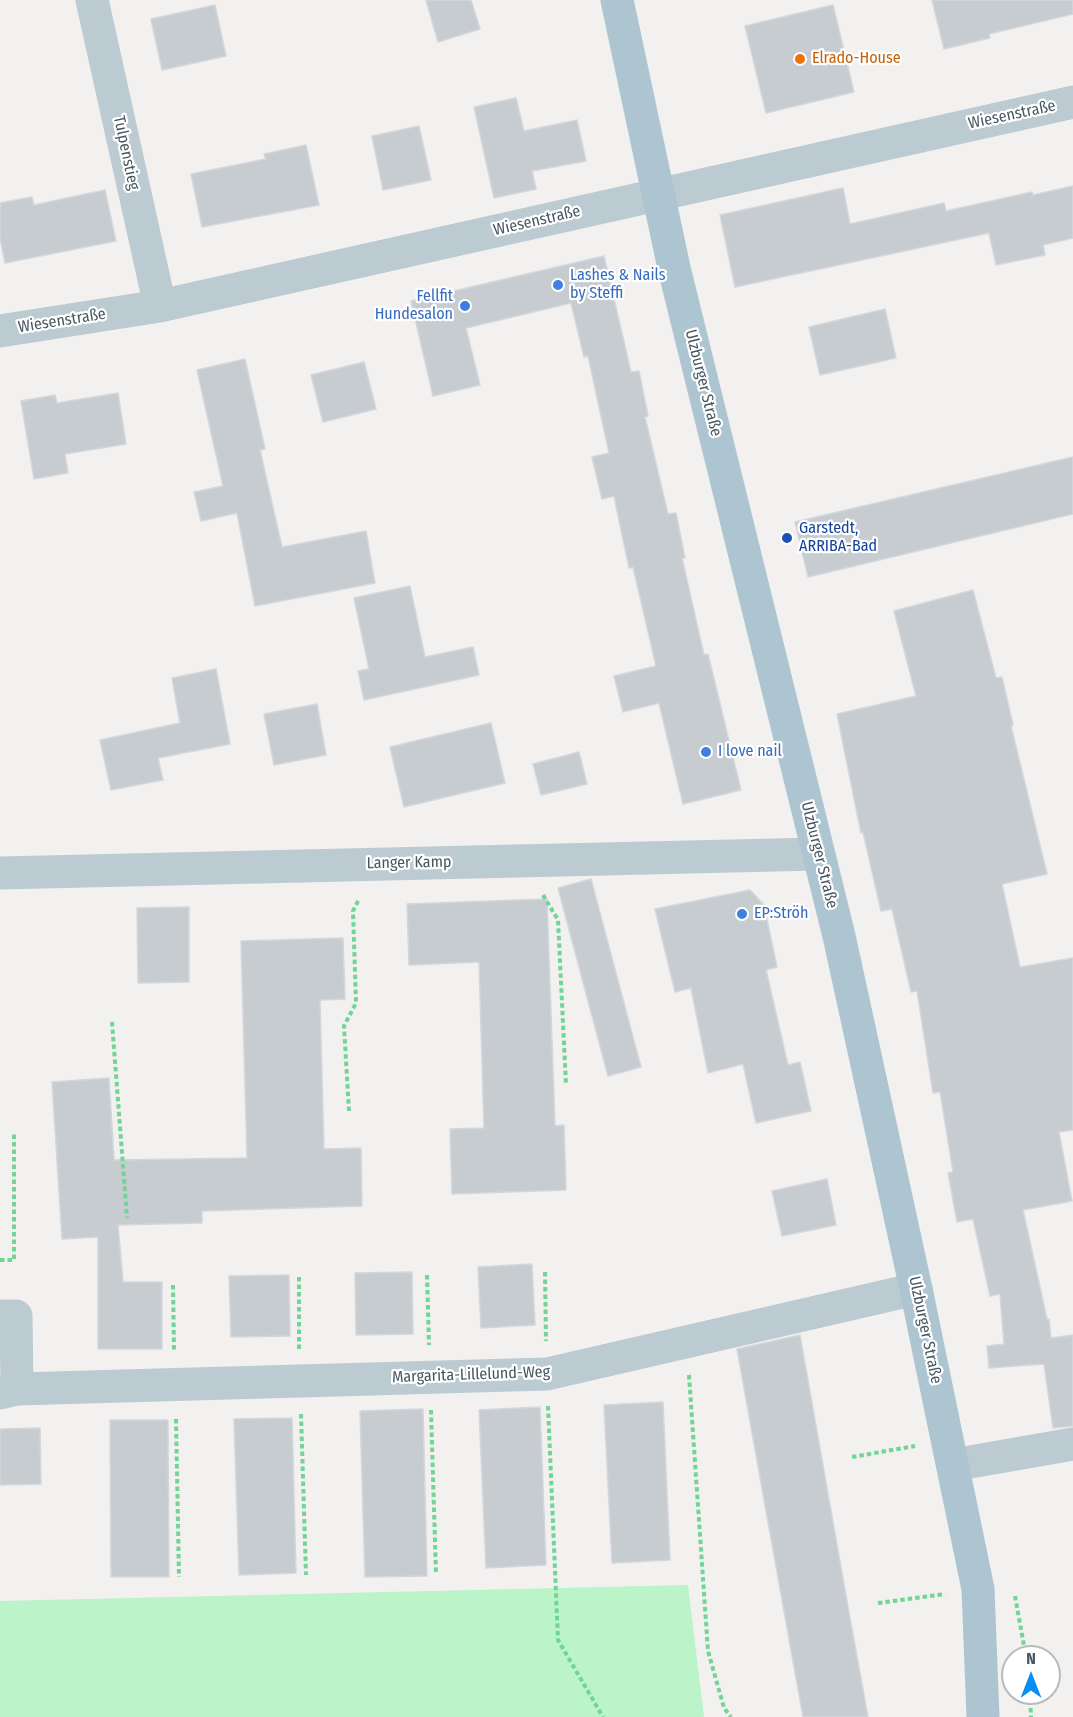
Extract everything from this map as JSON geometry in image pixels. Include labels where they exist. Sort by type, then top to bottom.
[{"type":"main road","name":"Ulzburger Straße","points":[[617,0],[674,268],[839,936],[916,1288],[978,1589],[983,1717]]},
{"type":"street","name":"Tulpenstieg","points":[[92,0],[160,306]]},
{"type":"street","name":"Wiesenstraße","points":[[0,332],[160,306],[1073,102]]},
{"type":"street","name":"Langer Kamp","points":[[0,873],[818,854]]},
{"type":"street","name":"Margarita-Lillelund-Weg","points":[[0,1316],[16,1316],[9,1391],[547,1374],[916,1288]]},
{"type":"street","points":[[951,1453],[1073,1444]]},
{"type":"path","points":[[524,860],[558,921],[566,1085]]},
{"type":"path","points":[[349,1111],[344,1026],[356,1003],[353,911],[376,863]]},
{"type":"path","points":[[111,1022],[127,1218]]},
{"type":"path","points":[[0,1260],[14,1260],[14,1133]]},
{"type":"path","points":[[545,1272],[558,1640],[603,1717]]},
{"type":"path","points":[[428,1275],[436,1574]]},
{"type":"path","points":[[299,1277],[306,1575]]},
{"type":"path","points":[[173,1285],[179,1577]]},
{"type":"path","points":[[687,1342],[708,1651],[724,1707],[731,1717]]},
{"type":"path","points":[[852,1457],[951,1453]]},
{"type":"path","points":[[878,1603],[978,1589]]},
{"type":"green space","points":[[688,1585],[704,1717],[0,1717],[0,1601]]},
{"type":"building","points":[[426,0],[471,0],[480,29],[438,42]]},
{"type":"building","points":[[932,0],[1073,0],[1073,14],[989,34],[990,38],[944,49]]},
{"type":"building","points":[[215,5],[226,56],[162,70],[151,19]]},
{"type":"building","name":"Elrado-House","points":[[833,5],[854,92],[766,113],[745,26]]},
{"type":"building","points":[[516,98],[524,131],[577,120],[586,161],[532,171],[536,189],[494,198],[474,107]]},
{"type":"building","points":[[419,126],[431,180],[383,190],[372,136]]},
{"type":"building","points":[[306,145],[319,205],[202,227],[191,174],[266,159],[264,154]]},
{"type":"building","points":[[1073,186],[1073,238],[1043,245],[1045,255],[996,265],[989,233],[735,287],[720,215],[843,188],[850,224],[944,203],[946,211],[1032,192],[1033,195]]},
{"type":"building","points":[[105,190],[116,241],[5,263],[0,238],[0,203],[32,197],[34,205]]},
{"type":"building","points":[[604,256],[631,372],[639,371],[648,416],[645,417],[668,514],[676,513],[685,558],[682,558],[704,655],[708,654],[741,790],[683,804],[659,703],[623,712],[614,676],[656,666],[633,567],[629,568],[614,496],[602,499],[592,457],[609,453],[588,356],[584,357],[571,303],[466,328],[480,385],[433,396],[411,301]]},
{"type":"building","points":[[885,309],[896,358],[820,375],[809,327]]},
{"type":"building","points":[[245,359],[265,449],[260,450],[282,547],[366,531],[375,583],[255,606],[237,513],[201,521],[194,492],[223,486],[197,370]]},
{"type":"building","points":[[364,362],[376,409],[323,422],[311,375]]},
{"type":"building","points":[[118,393],[126,444],[65,454],[68,473],[34,479],[21,401],[55,395],[57,403]]},
{"type":"building","points":[[1073,457],[1073,514],[808,577],[795,522]]},
{"type":"building","points":[[410,586],[425,657],[473,647],[479,675],[364,700],[358,671],[369,669],[354,598]]},
{"type":"building","points":[[973,590],[996,678],[1002,677],[1013,725],[1011,726],[1047,874],[1002,884],[1020,967],[1073,958],[1073,1130],[1059,1132],[1072,1201],[1023,1210],[1047,1319],[1049,1319],[1051,1338],[1073,1335],[1073,1426],[1053,1428],[1044,1364],[989,1368],[987,1346],[1004,1344],[1000,1294],[990,1296],[973,1219],[957,1222],[948,1173],[953,1172],[940,1092],[933,1093],[917,991],[911,992],[892,909],[881,911],[863,832],[861,833],[837,714],[916,696],[894,611]]},
{"type":"building","points":[[216,669],[230,744],[158,758],[163,780],[111,790],[100,740],[180,723],[172,678]]},
{"type":"building","points":[[317,704],[326,755],[274,765],[264,714]]},
{"type":"building","points":[[491,723],[505,783],[404,807],[390,747]]},
{"type":"building","points":[[579,752],[587,784],[541,795],[533,764]]},
{"type":"building","points":[[591,879],[641,1067],[608,1076],[558,888]]},
{"type":"building","points":[[750,890],[764,905],[777,967],[766,970],[788,1065],[800,1062],[811,1111],[756,1123],[743,1064],[708,1073],[691,988],[675,992],[655,909]]},
{"type":"building","points":[[547,899],[555,1126],[564,1125],[566,1190],[452,1194],[450,1129],[484,1128],[479,962],[409,965],[407,904]]},
{"type":"building","points":[[189,907],[189,982],[138,983],[137,908]]},
{"type":"building","points":[[343,938],[345,999],[320,1000],[324,1149],[361,1148],[362,1206],[202,1211],[202,1223],[118,1225],[123,1282],[162,1282],[162,1349],[98,1349],[98,1237],[62,1239],[52,1082],[109,1078],[114,1160],[247,1158],[241,941]]},
{"type":"building","points":[[827,1179],[836,1225],[782,1236],[772,1191]]},
{"type":"building","points":[[532,1264],[535,1325],[481,1328],[478,1267]]},
{"type":"building","points":[[412,1272],[413,1334],[356,1335],[355,1273]]},
{"type":"building","points":[[289,1275],[290,1336],[231,1337],[229,1276]]},
{"type":"building","points":[[800,1335],[868,1717],[803,1717],[737,1349]]},
{"type":"building","points":[[663,1402],[670,1560],[612,1563],[604,1405]]},
{"type":"building","points":[[540,1407],[546,1565],[486,1568],[479,1410]]},
{"type":"building","points":[[423,1409],[427,1576],[365,1577],[360,1411]]},
{"type":"building","points":[[292,1418],[296,1573],[239,1575],[234,1419]]},
{"type":"building","points":[[110,1420],[168,1420],[169,1577],[111,1577]]},
{"type":"building","points":[[40,1428],[41,1484],[0,1485],[0,1429]]},
{"type":"place","name":"Elrado-House","points":[[800,59]]},
{"type":"place","name":"Lashes & Nails by Steffi","points":[[558,285]]},
{"type":"place","name":"Fellfit Hundesalon","points":[[465,306]]},
{"type":"place","name":"Garstedt, ARRIBA-Bad","points":[[787,538]]},
{"type":"place","name":"I love nail","points":[[706,752]]},
{"type":"place","name":"EP:Ströh","points":[[742,914]]}]
